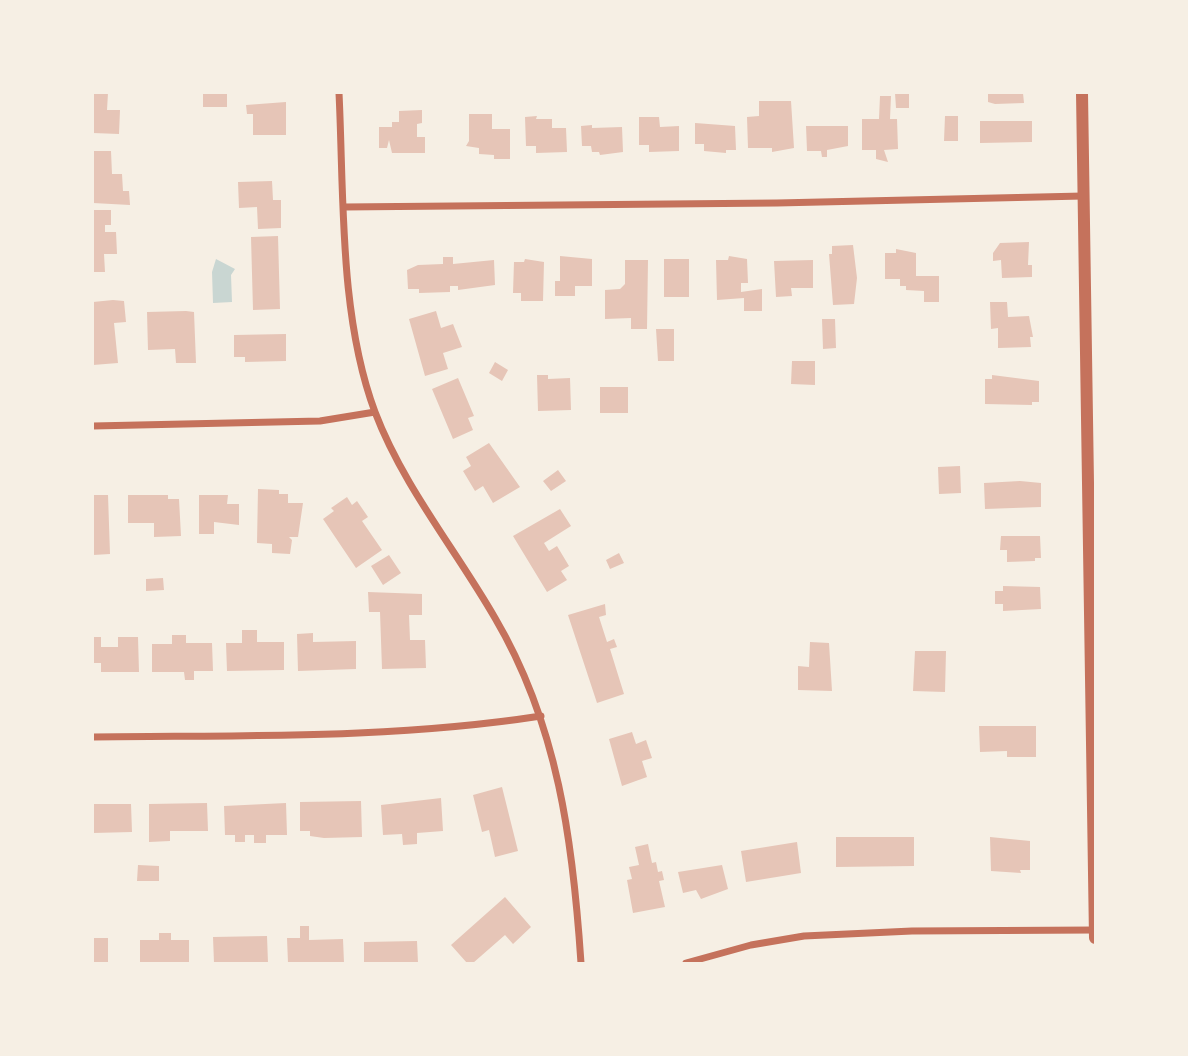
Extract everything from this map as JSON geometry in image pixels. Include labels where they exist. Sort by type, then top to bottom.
[{"type":"street","points":[[339,93],[351,300],[360,356],[375,412],[401,467],[496,619],[541,716],[559,779],[571,838],[581,963]]},
{"type":"street","points":[[1082,93],[1083,196],[1091,383],[1095,938]]},
{"type":"street","points":[[344,207],[791,203],[1083,196]]},
{"type":"street","points":[[93,426],[320,421],[375,412]]},
{"type":"street","points":[[93,737],[335,734],[488,724],[541,716]]},
{"type":"street","points":[[687,963],[751,945],[804,936],[912,931],[1095,930]]},
{"type":"shaded area","points":[[216,259],[235,269],[231,275],[232,302],[213,303],[212,272]]},
{"type":"building","points":[[93,93],[108,93],[107,110],[120,110],[119,134],[93,133]]},
{"type":"building","points":[[203,93],[227,93],[227,107],[203,107]]},
{"type":"building","points":[[895,93],[909,93],[909,108],[896,108]]},
{"type":"building","points":[[988,93],[1023,93],[1024,103],[995,104],[988,102]]},
{"type":"building","points":[[880,96],[891,96],[890,119],[897,119],[898,149],[884,150],[888,162],[876,159],[876,150],[862,150],[862,119],[879,119]]},
{"type":"building","points":[[759,101],[791,101],[794,148],[772,152],[772,148],[748,148],[747,117],[759,116]]},
{"type":"building","points":[[286,102],[286,135],[253,135],[253,114],[247,114],[246,105]]},
{"type":"building","points":[[422,110],[422,123],[417,124],[417,137],[425,137],[425,153],[392,153],[389,140],[387,148],[379,148],[379,127],[392,127],[392,122],[399,122],[399,111]]},
{"type":"building","points":[[469,114],[492,114],[492,129],[510,129],[510,159],[494,159],[494,155],[479,154],[479,148],[466,146],[469,141]]},
{"type":"building","points":[[537,116],[536,119],[552,119],[552,128],[566,128],[567,152],[536,153],[536,146],[526,146],[525,117]]},
{"type":"building","points":[[945,116],[958,116],[958,141],[944,141]]},
{"type":"building","points":[[639,117],[659,117],[660,127],[679,126],[679,151],[649,152],[649,145],[639,145]]},
{"type":"building","points":[[980,121],[1032,121],[1032,142],[980,143]]},
{"type":"building","points":[[695,123],[735,126],[736,150],[726,150],[726,153],[704,151],[704,144],[695,144]]},
{"type":"building","points":[[592,125],[592,128],[622,127],[623,152],[600,155],[599,152],[592,152],[591,146],[582,146],[581,126]]},
{"type":"building","points":[[806,126],[848,126],[848,146],[827,150],[827,157],[822,157],[821,151],[807,151]]},
{"type":"building","points":[[93,151],[111,151],[112,174],[122,174],[123,191],[129,191],[130,205],[93,203]]},
{"type":"building","points":[[272,181],[273,200],[281,200],[281,228],[258,229],[257,207],[239,208],[238,182]]},
{"type":"building","points":[[93,210],[111,210],[111,225],[105,225],[105,232],[116,232],[117,254],[104,254],[105,272],[93,272]]},
{"type":"building","points":[[278,236],[280,309],[253,310],[251,237]]},
{"type":"building","points":[[1029,242],[1028,265],[1032,265],[1032,277],[1002,278],[1001,260],[993,261],[993,253],[1000,243]]},
{"type":"building","points":[[853,245],[857,278],[854,304],[833,305],[829,254],[832,254],[832,246]]},
{"type":"building","points":[[896,249],[916,253],[916,276],[939,276],[939,302],[924,302],[924,291],[906,290],[906,286],[900,286],[900,279],[885,279],[885,253],[896,253]]},
{"type":"building","points":[[560,256],[592,259],[592,286],[575,286],[575,296],[555,296],[555,281],[560,281]]},
{"type":"building","points":[[729,256],[747,259],[748,283],[741,283],[741,292],[762,289],[762,311],[744,311],[744,298],[717,300],[716,260],[728,260]]},
{"type":"building","points":[[443,257],[453,257],[453,264],[494,260],[495,285],[458,290],[458,286],[450,286],[450,292],[419,293],[419,289],[408,289],[407,270],[418,265],[443,264]]},
{"type":"building","points":[[525,259],[544,262],[543,301],[521,301],[521,293],[513,293],[514,262],[524,262]]},
{"type":"building","points":[[664,259],[689,259],[689,297],[664,297]]},
{"type":"building","points":[[625,260],[648,260],[647,329],[631,329],[631,318],[605,319],[605,290],[620,289],[625,284]]},
{"type":"building","points":[[813,260],[813,288],[791,288],[792,296],[776,297],[774,261]]},
{"type":"building","points":[[124,301],[126,322],[114,323],[118,363],[93,365],[93,302]]},
{"type":"building","points":[[990,302],[1007,302],[1008,317],[1029,316],[1033,337],[1030,337],[1031,347],[998,348],[998,328],[991,329]]},
{"type":"building","points":[[436,311],[441,328],[453,324],[462,347],[443,353],[448,369],[425,376],[409,319]]},
{"type":"building","points":[[147,312],[194,312],[196,363],[176,363],[175,349],[148,350]]},
{"type":"building","points":[[822,319],[835,319],[836,348],[823,349]]},
{"type":"building","points":[[656,329],[674,329],[674,361],[658,361]]},
{"type":"building","points":[[286,334],[286,361],[245,362],[245,357],[234,357],[234,335]]},
{"type":"building","points":[[792,361],[815,361],[815,385],[791,384]]},
{"type":"building","points":[[495,362],[508,370],[502,381],[489,373]]},
{"type":"building","points":[[537,375],[548,375],[548,379],[570,378],[571,410],[538,411]]},
{"type":"building","points":[[992,375],[1039,381],[1039,402],[1032,402],[1032,405],[985,404],[985,379],[992,379]]},
{"type":"building","points":[[458,378],[474,416],[468,418],[473,430],[453,439],[432,389]]},
{"type":"building","points":[[600,387],[628,387],[628,413],[600,413]]},
{"type":"building","points":[[489,443],[520,487],[493,503],[483,486],[475,491],[463,471],[471,466],[466,457]]},
{"type":"building","points":[[960,466],[961,493],[939,494],[938,467]]},
{"type":"building","points":[[558,470],[566,481],[551,491],[543,481]]},
{"type":"building","points":[[984,483],[1041,483],[1041,507],[985,509]]},
{"type":"building","points":[[258,489],[279,490],[279,494],[288,494],[288,503],[303,503],[298,537],[289,537],[292,540],[290,554],[272,553],[272,544],[257,543]]},
{"type":"building","points":[[93,495],[108,495],[110,554],[93,555]]},
{"type":"building","points":[[128,495],[168,495],[168,499],[179,499],[181,536],[154,537],[154,523],[128,523]]},
{"type":"building","points":[[199,495],[228,495],[227,504],[239,504],[239,525],[214,522],[214,534],[199,534]]},
{"type":"building","points":[[347,497],[352,505],[357,501],[368,517],[362,521],[382,550],[356,568],[323,519],[334,511],[331,508]]},
{"type":"building","points":[[560,509],[571,526],[544,543],[549,551],[557,546],[569,566],[561,571],[567,580],[547,592],[513,536]]},
{"type":"building","points":[[1001,536],[1040,536],[1041,558],[1035,558],[1035,561],[1007,562],[1007,550],[1000,550]]},
{"type":"building","points":[[619,553],[624,563],[610,569],[606,560]]},
{"type":"building","points":[[389,555],[401,573],[383,585],[371,566]]},
{"type":"building","points":[[163,578],[164,590],[146,591],[146,579]]},
{"type":"building","points":[[1003,586],[1040,587],[1041,609],[1003,611],[1003,604],[995,604],[995,591],[1003,591]]},
{"type":"building","points":[[368,592],[422,594],[422,615],[409,615],[410,640],[425,640],[426,668],[382,669],[380,612],[369,612]]},
{"type":"building","points":[[605,604],[606,615],[599,617],[607,642],[614,639],[617,647],[610,649],[624,694],[597,703],[568,615]]},
{"type":"building","points":[[242,630],[257,630],[257,642],[284,642],[284,670],[227,671],[226,643],[242,643]]},
{"type":"building","points":[[313,633],[313,642],[356,641],[356,669],[298,671],[297,634]]},
{"type":"building","points":[[172,635],[186,635],[186,643],[212,643],[213,671],[194,671],[194,680],[185,680],[184,672],[152,672],[152,644],[172,644]]},
{"type":"building","points":[[93,637],[101,637],[101,647],[118,647],[118,637],[138,637],[139,672],[101,672],[101,663],[93,663]]},
{"type":"building","points":[[810,642],[829,643],[832,691],[798,690],[798,666],[809,667]]},
{"type":"building","points":[[915,651],[946,651],[945,692],[913,691]]},
{"type":"building","points":[[979,726],[1036,726],[1036,757],[1007,757],[1007,751],[980,752]]},
{"type":"building","points":[[632,732],[636,744],[646,740],[652,758],[642,761],[647,777],[622,786],[609,739]]},
{"type":"building","points":[[502,787],[518,851],[495,857],[489,830],[482,832],[473,795]]},
{"type":"building","points":[[441,798],[443,831],[417,833],[417,844],[403,845],[402,834],[383,835],[381,805]]},
{"type":"building","points":[[361,801],[362,837],[324,838],[310,836],[310,831],[300,831],[300,802]]},
{"type":"building","points":[[207,803],[208,831],[170,831],[170,841],[149,842],[149,804]]},
{"type":"building","points":[[286,803],[287,835],[266,835],[266,843],[254,843],[254,835],[245,835],[245,842],[235,842],[235,835],[225,835],[224,806]]},
{"type":"building","points":[[93,804],[131,804],[132,832],[93,833]]},
{"type":"building","points":[[836,837],[914,837],[914,866],[836,867]]},
{"type":"building","points":[[990,837],[1030,841],[1030,870],[1020,870],[1021,873],[991,871]]},
{"type":"building","points":[[797,842],[801,873],[746,882],[741,851]]},
{"type":"building","points":[[648,844],[652,863],[656,862],[658,872],[662,871],[664,880],[659,881],[665,907],[633,913],[627,880],[632,879],[629,867],[639,865],[635,847]]},
{"type":"building","points":[[138,865],[159,866],[159,881],[137,881]]},
{"type":"building","points":[[722,865],[728,889],[701,899],[696,890],[683,893],[678,872]]},
{"type":"building","points":[[505,897],[531,927],[513,944],[505,935],[473,963],[467,963],[451,945]]},
{"type":"building","points":[[300,926],[309,926],[309,940],[343,939],[344,963],[288,963],[287,938],[300,938]]},
{"type":"building","points":[[159,933],[171,933],[171,940],[189,940],[189,963],[140,963],[140,940],[159,940]]},
{"type":"building","points":[[267,936],[268,963],[214,963],[213,937]]},
{"type":"building","points":[[93,938],[108,938],[108,963],[93,963]]},
{"type":"building","points":[[417,941],[418,963],[364,963],[364,942]]}]
